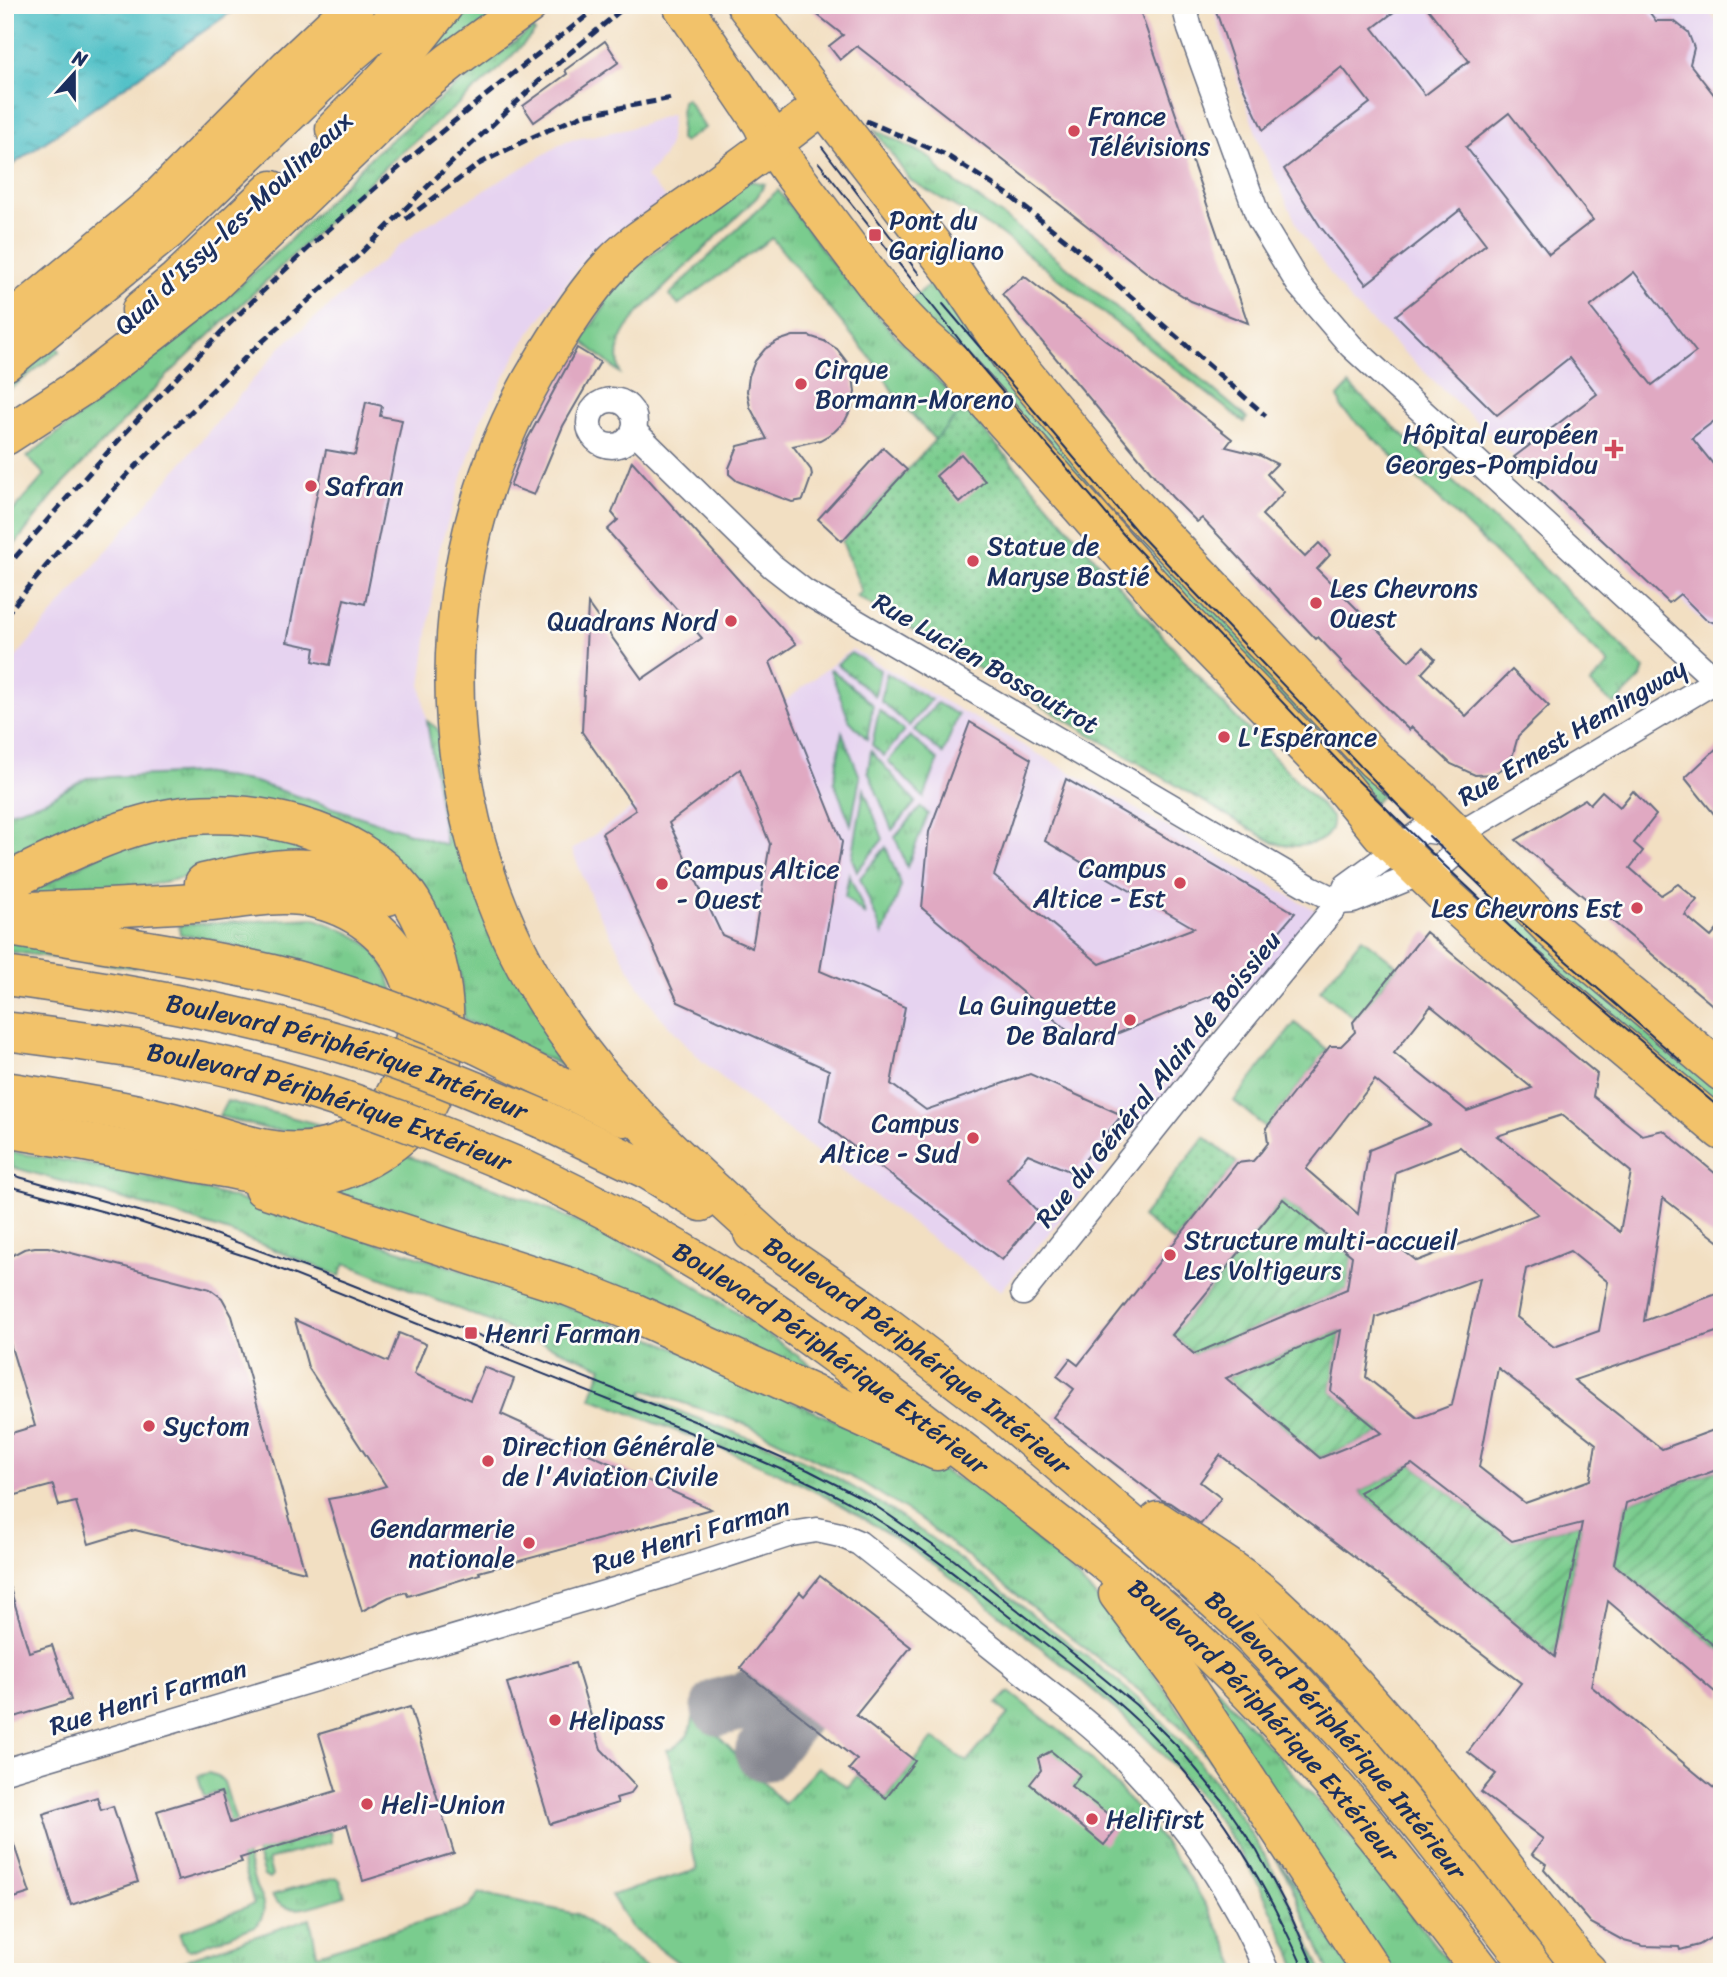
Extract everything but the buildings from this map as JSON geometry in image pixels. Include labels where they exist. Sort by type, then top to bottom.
[{"type":"main road","points":[[5,327],[151,206],[289,67],[355,5]]},
{"type":"main road","name":"Quai d'Issy-les-Moulineaux","points":[[5,424],[177,280],[361,104],[444,5]]},
{"type":"main road","points":[[5,436],[87,383],[202,294],[405,98],[528,5]]},
{"type":"main road","points":[[682,5],[762,123],[772,144],[889,302],[953,363],[1172,609],[1334,776],[1402,864],[1722,1131]]},
{"type":"main road","points":[[746,5],[954,273],[1014,362],[1126,497],[1365,751],[1419,797],[1556,933],[1722,1072]]},
{"type":"main road","points":[[5,362],[167,231],[351,52],[410,13]]},
{"type":"main road","points":[[773,1245],[647,1130],[592,1069],[542,996],[513,941],[478,852],[465,803],[457,743],[454,661],[460,590],[472,526],[498,447],[531,379],[572,316],[610,265],[632,246],[823,105]]},
{"type":"main road","points":[[5,883],[125,829],[171,818],[218,813],[285,822],[338,841],[369,860],[404,890],[421,920],[437,960],[444,996],[445,1036],[432,1096],[415,1120],[391,1143],[365,1162],[332,1174],[303,1178],[270,1176],[91,1141],[5,1128]]},
{"type":"main road","points":[[99,909],[240,874],[268,869],[306,868],[324,870],[363,882],[384,893],[421,920]]},
{"type":"main road","points":[[5,911],[99,909],[300,896],[335,904],[372,925],[391,945],[414,989],[416,1012],[411,1057],[400,1084],[374,1122],[354,1137],[323,1149],[276,1151],[123,1111],[5,1091]]},
{"type":"main road","points":[[5,926],[247,968],[357,998],[425,1023],[557,1083],[647,1130]]},
{"type":"main road","name":"Boulevard Périphérique Intérieur","points":[[5,976],[113,990],[263,1021],[356,1047],[449,1079],[542,1119],[648,1170],[773,1245],[864,1309],[1000,1412],[1140,1532],[1237,1620],[1354,1745],[1427,1832],[1536,1972]]},
{"type":"main road","name":"Boulevard Périphérique Extérieur","points":[[5,1031],[149,1051],[276,1079],[343,1099],[432,1131],[523,1169],[627,1220],[729,1281],[855,1369],[999,1479],[1171,1618],[1237,1680],[1329,1780],[1433,1907],[1482,1972]]},
{"type":"main road","points":[[174,1159],[570,1287],[635,1313],[999,1479]]},
{"type":"main road","points":[[1000,1412],[1269,1599],[1385,1720],[1588,1972]]},
{"type":"main road","points":[[1081,1544],[1177,1673],[1373,1972]]},
{"type":"street","points":[[1184,5],[1203,67],[1259,219],[1299,285],[1351,346],[1720,681]]},
{"type":"street","name":"Rue Lucien Bossoutrot","points":[[634,432],[772,566],[804,591],[1339,902]]},
{"type":"street","name":"Rue Ernest Hemingway","points":[[1458,835],[1720,681]]},
{"type":"street","points":[[1339,902],[1353,901],[1402,864],[1423,830],[1458,835],[1451,857],[1443,864],[1402,864]]},
{"type":"street","name":"Rue du Général Alain de Boissieu","points":[[1023,1293],[1339,902]]},
{"type":"street","name":"Rue Henri Farman","points":[[5,1770],[664,1575],[791,1534],[817,1530],[859,1543],[1113,1747],[1166,1806],[1207,1860],[1236,1906],[1267,1972]]},
{"type":"shaded area","name":"Hôpital européen Georges-Pompidou","points":[[1212,5],[1704,5],[1722,28],[1722,630],[1710,629],[1677,597],[1668,604],[1350,301],[1301,233],[1262,150]]},
{"type":"shaded area","name":"Safran","points":[[672,114],[669,144],[663,157],[646,177],[666,198],[588,254],[524,341],[480,422],[439,550],[421,686],[447,845],[255,782],[201,773],[87,778],[45,801],[5,813],[5,670],[280,348],[417,231],[566,141],[627,129]]},
{"type":"shaded area","points":[[852,649],[1315,910],[1276,961],[1001,1291],[751,1102],[702,1061],[660,1016],[637,983],[595,907],[572,850],[764,717]]},
{"type":"green space","points":[[462,5],[509,5],[458,43],[407,64]]},
{"type":"green space","points":[[532,29],[535,32],[498,70],[387,165],[167,376],[59,488],[5,557],[5,520],[45,475],[27,457],[197,324],[289,241],[375,153],[447,93]]},
{"type":"green space","points":[[686,98],[705,128],[683,142],[680,139],[682,101]]},
{"type":"green space","points":[[874,129],[931,158],[942,173],[1060,261],[1247,418],[1244,422],[1000,233],[910,180]]},
{"type":"green space","points":[[751,181],[765,184],[757,197],[639,312],[628,326],[619,347],[620,373],[581,340],[606,305],[602,299],[636,267],[732,191]]},
{"type":"green space","points":[[778,190],[836,268],[964,408],[936,441],[895,396],[879,368],[772,238],[678,305],[669,295]]},
{"type":"green space","points":[[942,274],[1389,789],[1371,806],[903,306]]},
{"type":"green space","points":[[57,346],[60,351],[5,393],[5,386]]},
{"type":"green space","points":[[1349,385],[1522,546],[1644,669],[1641,678],[1614,705],[1590,684],[1609,664],[1342,409],[1338,397]]},
{"type":"green space","points":[[964,408],[1217,698],[1332,817],[1327,835],[1312,844],[1293,846],[1274,843],[856,596],[862,592],[842,541]]},
{"type":"green space","points":[[851,653],[880,670],[875,696],[837,664]]},
{"type":"green space","points":[[831,669],[873,705],[867,739],[849,720]]},
{"type":"green space","points":[[886,673],[931,700],[909,726],[881,701]]},
{"type":"green space","points":[[937,703],[958,715],[943,754],[914,730]]},
{"type":"green space","points":[[879,710],[904,731],[884,756],[872,745]]},
{"type":"green space","points":[[427,721],[438,729],[465,859],[569,1056],[567,1068],[464,1020],[461,978],[443,924],[286,804],[5,869],[5,806],[7,813],[45,801],[87,778],[201,773],[255,782],[446,845]]},
{"type":"green space","points":[[842,732],[860,777],[851,825],[834,782]]},
{"type":"green space","points":[[910,736],[938,760],[924,798],[888,761]]},
{"type":"green space","points":[[871,751],[916,802],[892,830],[868,771]]},
{"type":"green space","points":[[864,789],[883,839],[857,871],[852,859]]},
{"type":"green space","points":[[921,807],[928,814],[907,867],[895,837]]},
{"type":"green space","points":[[244,823],[339,853],[262,859],[112,894],[27,894],[144,831]]},
{"type":"green space","points":[[886,847],[901,886],[883,935],[860,878]]},
{"type":"green space","points":[[849,874],[866,916],[845,897]]},
{"type":"green space","points":[[1492,888],[1722,1086],[1722,1119],[1475,907]]},
{"type":"green space","points":[[313,918],[355,936],[374,951],[382,962],[393,992],[215,941],[180,934],[179,925]]},
{"type":"green space","points":[[5,932],[129,961],[136,968],[5,951]]},
{"type":"green space","points":[[1362,938],[1398,966],[1356,1019],[1320,990]]},
{"type":"green space","points":[[1295,1023],[1327,1050],[1266,1128],[1234,1101]]},
{"type":"green space","points":[[227,1101],[325,1126],[297,1132],[267,1129],[219,1116]]},
{"type":"green space","points":[[1205,1137],[1237,1163],[1174,1242],[1142,1217]]},
{"type":"green space","points":[[5,1151],[92,1165],[194,1187],[269,1208],[525,1291],[652,1338],[907,1453],[972,1486],[1004,1510],[1068,1568],[1116,1618],[1225,1778],[1180,1726],[1135,1687],[917,1517],[861,1482],[745,1424],[645,1390],[642,1394],[683,1413],[788,1453],[865,1494],[969,1566],[1129,1691],[1189,1751],[1235,1809],[1274,1871],[1322,1972],[1299,1972],[1264,1896],[1228,1833],[1202,1798],[1143,1735],[1111,1705],[1009,1622],[886,1533],[834,1501],[781,1474],[591,1398],[602,1367],[345,1263],[340,1276],[232,1233],[5,1165]]},
{"type":"green space","points":[[402,1154],[541,1205],[609,1237],[679,1275],[751,1322],[831,1380],[826,1384],[342,1198],[340,1189]]},
{"type":"green space","points":[[1283,1199],[1352,1256],[1347,1289],[1194,1354],[1172,1335]]},
{"type":"green space","points":[[1341,1330],[1331,1391],[1382,1433],[1320,1458],[1226,1378]]},
{"type":"green space","points":[[1412,1464],[1512,1541],[1582,1523],[1555,1657],[1359,1492]]},
{"type":"green space","points":[[1722,1468],[1722,1652],[1614,1564],[1626,1503]]},
{"type":"green space","points":[[1206,1677],[1369,1858],[1455,1972],[1387,1972],[1197,1681]]},
{"type":"green space","points":[[1009,1692],[1083,1751],[1157,1833],[1211,1914],[1239,1972],[691,1972],[632,1928],[611,1895],[697,1870],[667,1750],[679,1744],[687,1735],[694,1711],[784,1804],[818,1767],[848,1787],[857,1776],[886,1798],[933,1738],[967,1762],[1008,1714],[997,1704]]},
{"type":"green space","points":[[208,1773],[218,1776],[224,1782],[263,1902],[263,1911],[256,1926],[191,1950],[186,1949],[181,1932],[254,1904],[221,1792],[204,1797],[198,1776]]},
{"type":"green space","points":[[330,1831],[331,1842],[268,1860],[272,1876],[269,1879],[264,1876],[256,1852]]},
{"type":"green space","points":[[1271,1849],[1352,1972],[1329,1972],[1290,1883]]},
{"type":"green space","points":[[336,1877],[340,1880],[345,1896],[306,1908],[286,1907],[278,1903],[272,1895]]},
{"type":"green space","points":[[480,1893],[577,1914],[652,1972],[170,1972],[169,1969],[191,1958],[310,1918],[317,1954],[468,1908]]},
{"type":"water","points":[[5,5],[241,5],[5,170]]},
{"type":"taxiway","points":[[720,1707],[749,1700],[766,1688]]},
{"type":"taxiway","points":[[764,1752],[795,1712]]},
{"type":"tram line","points":[[822,147],[919,274]]},
{"type":"tram line","points":[[819,163],[977,362],[1124,535],[1340,763],[1547,961],[1722,1110]]},
{"type":"tram line","points":[[943,304],[1138,533],[1411,819]]},
{"type":"tram line","points":[[1429,836],[1488,893],[1682,1062]]},
{"type":"tram line","points":[[5,1173],[195,1227],[345,1282],[724,1433],[808,1470],[870,1502],[954,1560],[1080,1659],[1136,1705],[1177,1746],[1224,1803],[1257,1851],[1290,1913],[1316,1972]]},
{"type":"tram line","points":[[5,1185],[127,1218],[257,1260],[757,1459],[825,1490],[869,1514],[969,1585],[1099,1687],[1150,1733],[1197,1787],[1238,1845],[1274,1907],[1305,1972]]},
{"type":"railway","points":[[5,569],[148,408],[261,293],[410,158],[601,5]]},
{"type":"railway","points":[[5,616],[126,476],[253,350],[357,257],[449,165],[565,57],[627,5]]},
{"type":"railway","points":[[406,219],[479,164],[530,138],[583,115],[672,98]]},
{"type":"railway","points":[[866,121],[946,155],[1006,193],[1075,247],[1266,416]]},
{"type":"place","name":"France Télévisions","points":[[1074,131]]},
{"type":"place","name":"Pont du Garigliano","points":[[875,235]]},
{"type":"place","name":"Cirque Bormann-Moreno","points":[[801,384]]},
{"type":"place","name":"Hôpital européen Georges-Pompidou","points":[[1614,449]]},
{"type":"place","name":"Safran","points":[[311,486]]},
{"type":"place","name":"Statue de Maryse Bastié","points":[[973,561]]},
{"type":"place","name":"Les Chevrons Ouest","points":[[1316,603]]},
{"type":"place","name":"Quadrans Nord","points":[[731,621]]},
{"type":"place","name":"L'Espérance","points":[[1224,737]]},
{"type":"place","name":"Campus Altice - Est","points":[[1180,883]]},
{"type":"place","name":"Campus Altice - Ouest","points":[[662,884]]},
{"type":"place","name":"Les Chevrons Est","points":[[1637,908]]},
{"type":"place","name":"La Guinguette De Balard","points":[[1130,1020]]},
{"type":"place","name":"Campus Altice - Sud","points":[[973,1138]]},
{"type":"place","name":"Structure multi-accueil Les Voltigeurs","points":[[1170,1255]]},
{"type":"place","name":"Henri Farman","points":[[471,1333]]},
{"type":"place","name":"Syctom","points":[[149,1426]]},
{"type":"place","name":"Direction Générale de l'Aviation Civile","points":[[488,1461]]},
{"type":"place","name":"Gendarmerie nationale","points":[[529,1543]]},
{"type":"place","name":"Helipass","points":[[555,1720]]},
{"type":"place","name":"Heli-Union","points":[[367,1804]]},
{"type":"place","name":"Helifirst","points":[[1092,1819]]}]
